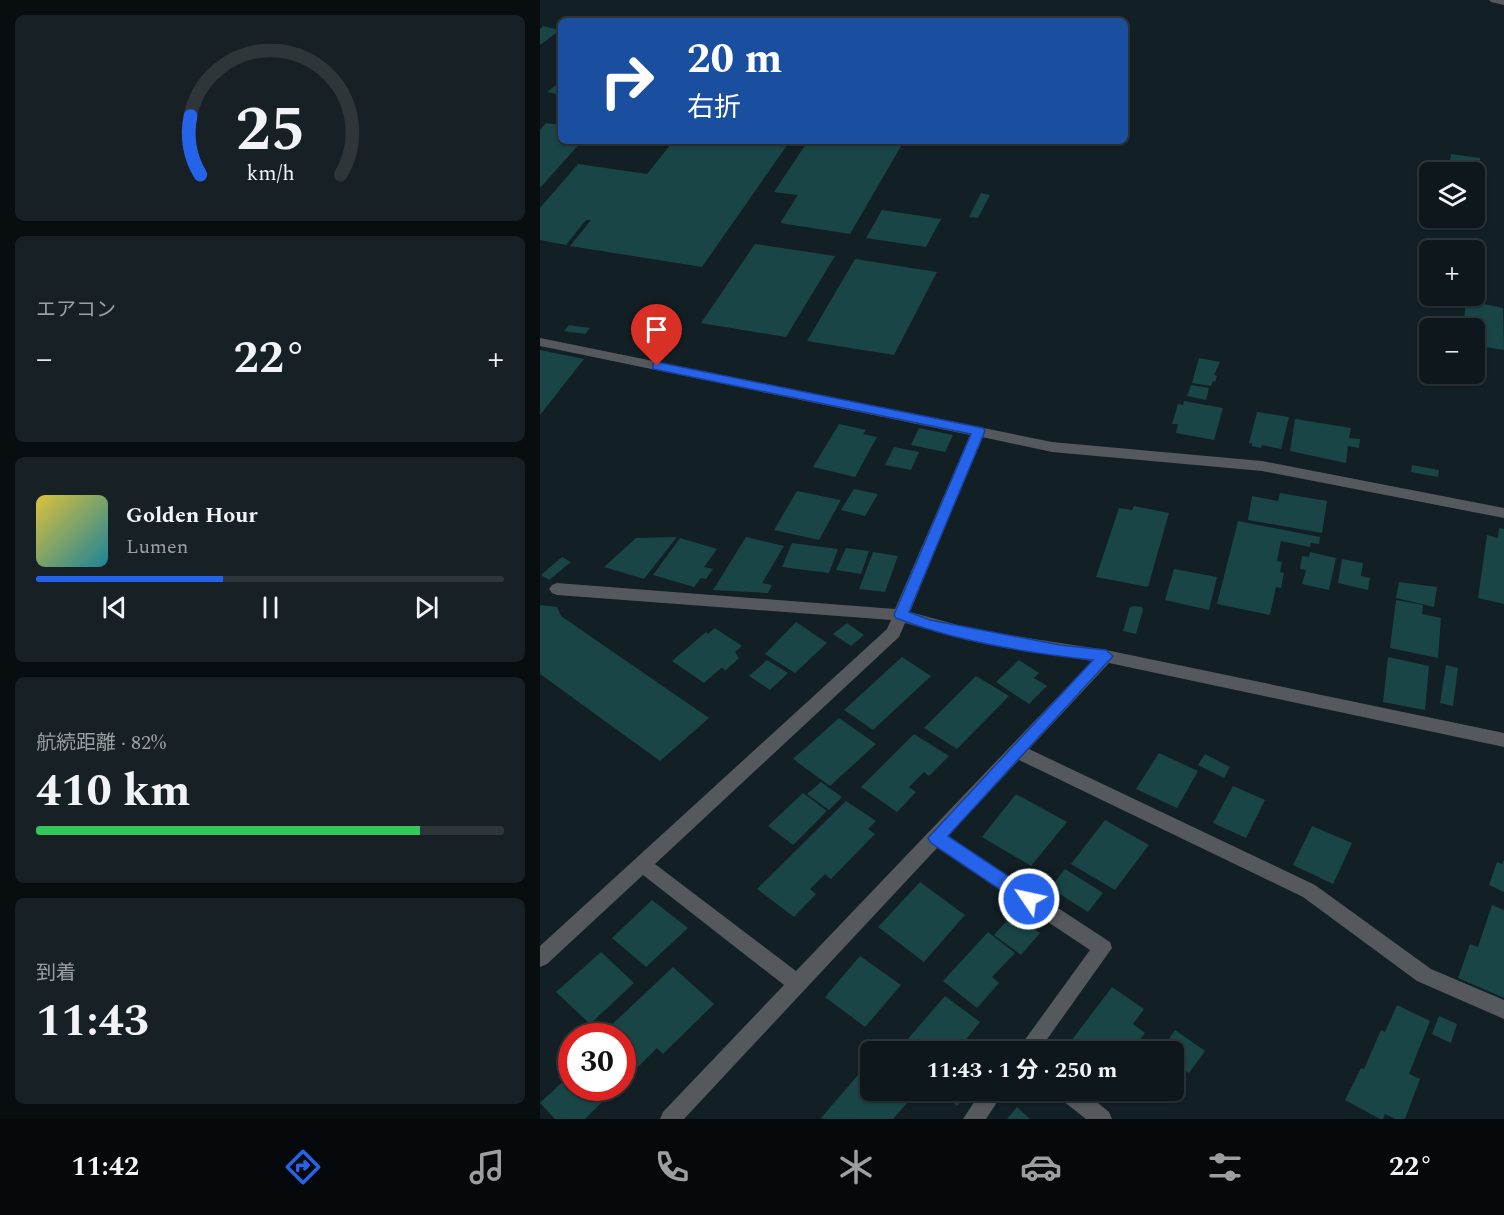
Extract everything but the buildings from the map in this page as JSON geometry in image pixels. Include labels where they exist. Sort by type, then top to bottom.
[{"type":"street","points":[[1494,0],[1504,2]]},
{"type":"street","points":[[540,342],[1052,447],[1262,466],[1504,513]]},
{"type":"street","points":[[540,958],[893,633],[978,431]]},
{"type":"street","points":[[557,589],[901,615],[929,625],[1060,651],[1106,656],[1504,740]]},
{"type":"street","points":[[670,1119],[1106,656]]},
{"type":"street","points":[[1018,752],[1309,891],[1424,975],[1504,1010]]},
{"type":"street","points":[[936,838],[1103,948],[1034,1041]]},
{"type":"street","points":[[643,865],[798,984]]},
{"type":"street","points":[[973,1119],[987,1101]]},
{"type":"street","points":[[1079,1101],[1102,1119]]},
{"type":"route","points":[[657,366],[978,431],[901,615],[929,625],[1060,651],[1106,656],[936,838],[1029,899]]}]
